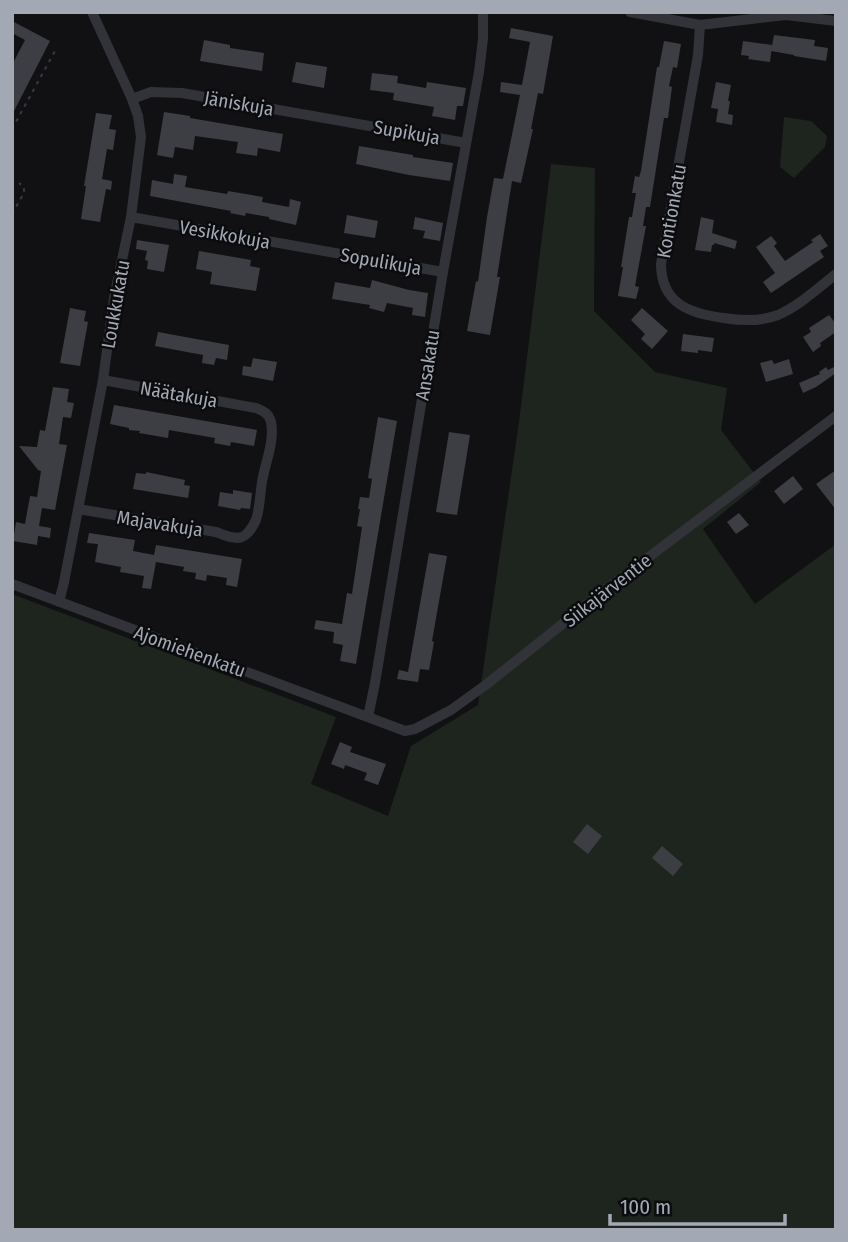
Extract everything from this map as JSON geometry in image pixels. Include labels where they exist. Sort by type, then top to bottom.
[{"type":"street","name":"Loukkukatu","points":[[59,602],[103,380],[114,298],[131,217],[141,136],[132,99],[92,12]]},
{"type":"street","name":"Ansakatu","points":[[368,717],[479,72],[483,12]]},
{"type":"street","points":[[630,12],[700,25],[786,15],[836,21]]},
{"type":"street","name":"Kontionkatu","points":[[700,25],[698,55],[661,264],[663,278],[670,293],[681,306],[692,312],[753,321],[770,318],[787,310],[836,274]]},
{"type":"street","name":"Jäniskuja","points":[[132,99],[151,92],[182,93],[347,122]]},
{"type":"street","name":"Supikuja","points":[[347,122],[466,143]]},
{"type":"street","name":"Vesikkokuja","points":[[131,217],[318,250]]},
{"type":"street","name":"Sopulikuja","points":[[318,250],[443,272]]},
{"type":"street","name":"Näätakuja","points":[[103,380],[256,408],[269,416],[272,433],[256,519],[248,533],[241,537]]},
{"type":"street","name":"Siikajärventie","points":[[368,717],[405,731],[415,729],[451,710],[836,416]]},
{"type":"street","name":"Majavakuja","points":[[78,509],[241,537]]},
{"type":"street","name":"Ajomiehenkatu","points":[[12,584],[368,717]]},
{"type":"path","points":[[12,129],[55,51]]},
{"type":"path","points":[[12,214],[24,193],[24,187],[19,183]]},
{"type":"shaded area","points":[[784,117],[811,121],[827,136],[825,147],[794,178],[780,167]]},
{"type":"shaded area","points":[[551,164],[595,168],[594,311],[655,372],[727,388],[721,430],[761,482],[703,529],[755,604],[836,544],[836,1230],[12,1230],[12,594],[336,717],[311,784],[388,816],[411,746],[478,705],[519,422]]},
{"type":"building","points":[[12,21],[50,41],[12,115],[12,65],[25,40],[12,33]]},
{"type":"building","points":[[511,28],[553,36],[543,94],[538,93],[521,183],[512,181],[490,335],[467,331],[476,281],[478,282],[494,178],[503,179],[520,95],[500,92],[501,82],[522,85],[530,42],[509,38]]},
{"type":"building","points":[[774,35],[815,40],[814,46],[828,48],[826,61],[771,51]]},
{"type":"building","points":[[204,40],[230,45],[230,48],[264,53],[262,71],[200,61]]},
{"type":"building","points":[[664,41],[681,44],[677,68],[673,67],[669,86],[672,87],[668,118],[664,118],[650,207],[646,207],[643,226],[646,226],[635,286],[639,287],[636,299],[618,296],[621,267],[636,193],[632,193],[635,176],[639,177],[641,171],[657,67]]},
{"type":"building","points":[[743,41],[772,45],[770,62],[748,59],[749,56],[741,55]]},
{"type":"building","points":[[296,62],[327,67],[324,88],[292,82]]},
{"type":"building","points":[[372,73],[398,76],[397,83],[426,88],[427,82],[466,88],[463,106],[457,106],[455,120],[432,116],[434,107],[393,100],[394,93],[370,90]]},
{"type":"building","points":[[716,82],[731,85],[728,114],[733,115],[732,125],[716,122],[718,109],[711,108]]},
{"type":"building","points":[[164,112],[283,134],[280,152],[258,148],[257,156],[236,153],[238,142],[195,136],[193,150],[175,147],[173,158],[157,155]]},
{"type":"building","points":[[96,113],[112,115],[109,129],[116,130],[113,150],[107,149],[102,179],[112,181],[111,190],[106,189],[100,222],[81,219]]},
{"type":"building","points":[[359,146],[453,163],[450,181],[356,164]]},
{"type":"building","points":[[174,174],[187,176],[185,187],[263,197],[262,202],[289,207],[290,199],[301,202],[296,225],[269,217],[246,213],[245,216],[150,196],[152,180],[173,184]]},
{"type":"building","points":[[347,215],[378,221],[375,238],[344,233]]},
{"type":"building","points":[[415,217],[443,223],[440,241],[423,238],[425,231],[413,229]]},
{"type":"building","points":[[701,217],[714,220],[712,233],[737,241],[735,249],[714,243],[711,252],[695,250]]},
{"type":"building","points":[[820,234],[828,246],[820,251],[824,257],[771,293],[763,282],[775,273],[756,247],[771,236],[777,243],[774,246],[785,261]]},
{"type":"building","points":[[137,240],[169,245],[164,272],[147,269],[147,251],[136,249]]},
{"type":"building","points":[[199,251],[251,260],[250,266],[260,268],[256,291],[210,284],[212,272],[196,269]]},
{"type":"building","points":[[372,280],[428,293],[425,317],[412,315],[413,308],[387,303],[384,312],[369,308],[370,305],[332,299],[335,282],[370,288]]},
{"type":"building","points":[[70,308],[86,311],[84,321],[88,322],[80,366],[60,363]]},
{"type":"building","points":[[642,308],[668,331],[652,349],[641,339],[645,334],[631,320]]},
{"type":"building","points":[[829,315],[836,324],[836,332],[820,343],[821,346],[813,352],[803,337],[811,332],[809,328]]},
{"type":"building","points":[[158,332],[229,345],[227,360],[216,358],[214,365],[202,363],[203,355],[155,346]]},
{"type":"building","points":[[683,334],[714,338],[712,352],[681,351]]},
{"type":"building","points":[[253,358],[277,362],[273,381],[242,375],[243,366],[251,367]]},
{"type":"building","points":[[789,359],[793,374],[766,382],[760,363],[772,360],[774,364]]},
{"type":"building","points":[[836,366],[836,373],[803,393],[799,383],[820,374],[826,367],[828,370]]},
{"type":"building","points":[[53,387],[69,389],[67,402],[74,403],[71,418],[63,417],[59,444],[67,445],[55,510],[42,508],[39,526],[51,528],[50,538],[38,536],[37,545],[13,541],[16,522],[25,524],[30,496],[37,497],[41,471],[19,446],[37,447],[40,430],[45,431]]},
{"type":"building","points":[[114,405],[257,430],[254,446],[231,442],[230,446],[214,443],[215,438],[169,430],[168,438],[139,433],[140,431],[110,424]]},
{"type":"building","points":[[378,417],[397,421],[356,664],[340,661],[343,645],[333,643],[334,632],[314,629],[316,620],[342,624],[347,593],[352,594],[362,527],[357,526],[358,509],[360,497],[369,498],[372,479],[368,478]]},
{"type":"building","points":[[449,432],[470,435],[457,515],[436,512]]},
{"type":"building","points":[[836,470],[836,510],[816,484]]},
{"type":"building","points":[[146,472],[185,480],[184,485],[190,486],[188,498],[133,489],[136,473]]},
{"type":"building","points":[[793,476],[803,489],[784,504],[774,491]]},
{"type":"building","points":[[233,490],[252,493],[250,509],[218,506],[220,492],[233,494]]},
{"type":"building","points":[[739,513],[749,525],[736,534],[727,522]]},
{"type":"building","points":[[89,533],[135,540],[133,551],[154,555],[156,545],[242,559],[237,587],[226,585],[227,578],[207,575],[206,581],[195,579],[196,573],[183,571],[184,567],[156,562],[151,589],[142,588],[144,576],[120,572],[121,567],[95,562],[98,544],[87,543]]},
{"type":"building","points":[[429,553],[447,556],[429,670],[420,669],[418,682],[397,679],[399,670],[408,672]]},
{"type":"building","points":[[340,742],[352,747],[350,752],[386,764],[378,785],[364,780],[367,773],[345,765],[344,769],[331,764]]},
{"type":"building","points":[[587,824],[602,836],[588,854],[573,842]]},
{"type":"building","points":[[662,846],[683,864],[673,876],[652,858]]}]
